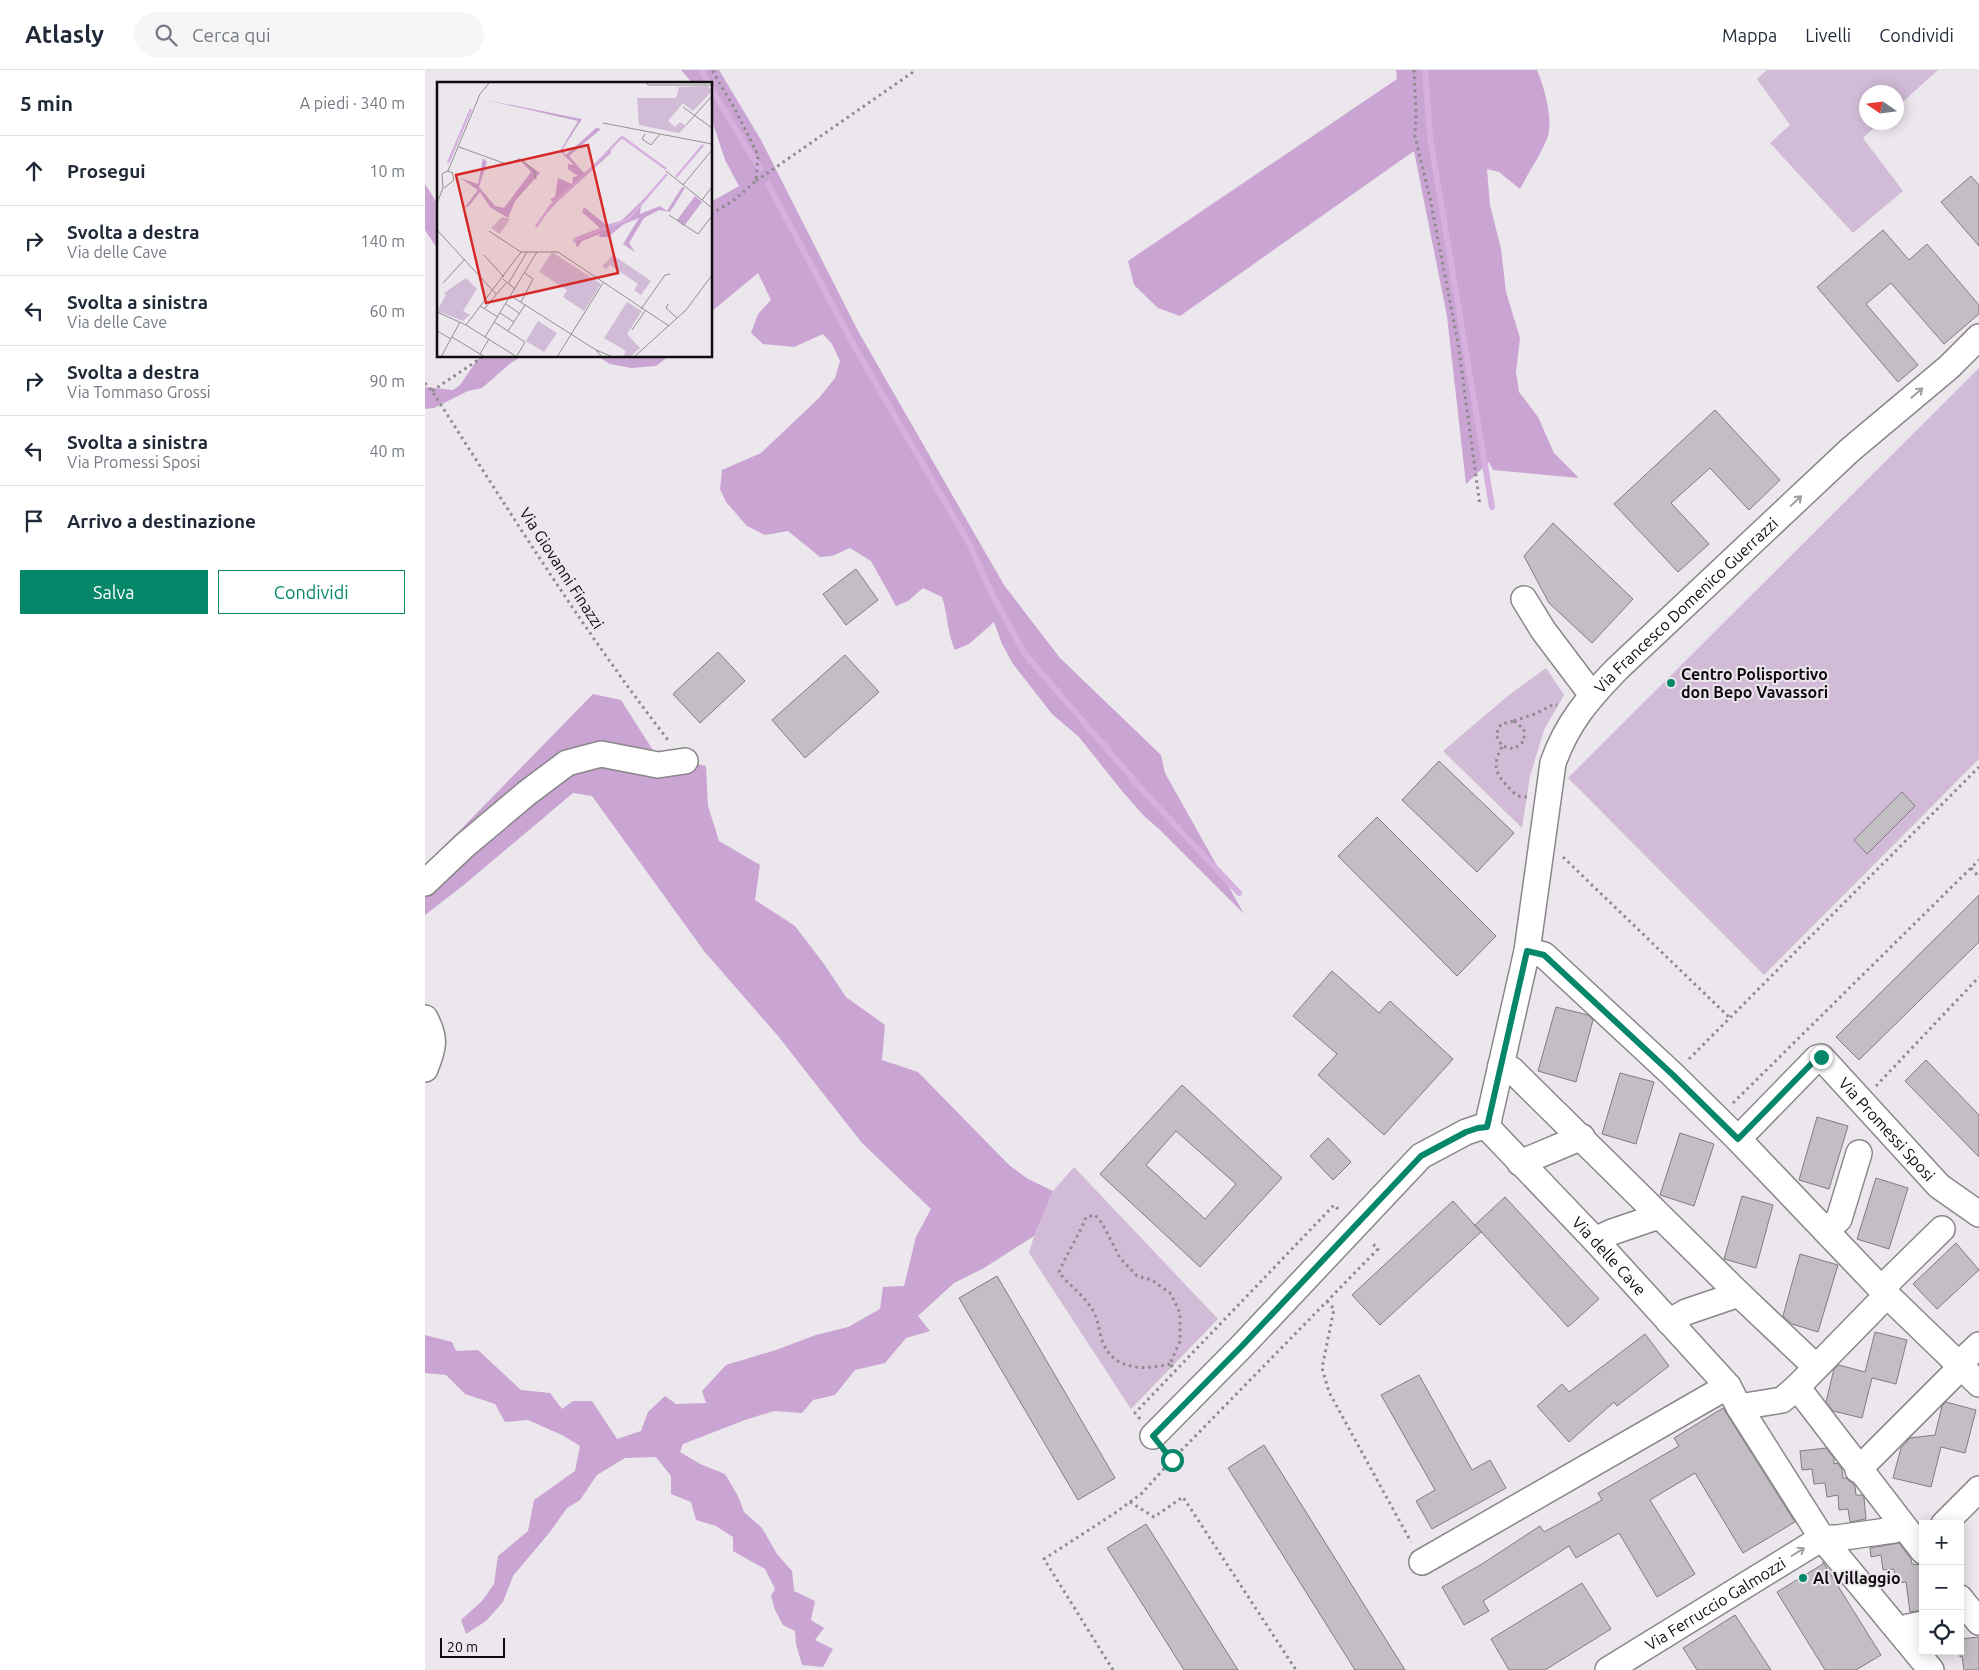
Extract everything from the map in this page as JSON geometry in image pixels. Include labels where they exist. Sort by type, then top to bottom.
[{"type":"street","name":"Via Francesco Domenico Guerrazzi","points":[[1527,951],[1555,757],[1570,725],[1592,695],[1617,669],[1850,450],[1949,367],[1979,337]]},
{"type":"street","points":[[1524,599],[1543,630],[1592,695]]},
{"type":"street","points":[[425,882],[464,846],[567,763],[601,754],[658,765],[685,761]]},
{"type":"street","points":[[1153,1436],[1262,1325],[1421,1156],[1466,1132],[1487,1127],[1527,951],[1544,955],[1673,1075],[1738,1139],[1885,1292],[1979,1384]]},
{"type":"street","points":[[425,1018],[433,1034],[433,1045],[425,1069]]},
{"type":"street","name":"Via Promessi Sposi","points":[[1738,1139],[1798,1076],[1819,1057],[1826,1061],[1939,1186],[1979,1214]]},
{"type":"street","points":[[1501,1065],[1512,1070],[1659,1216],[1816,1367]]},
{"type":"street","name":"Via delle Cave","points":[[1487,1127],[1595,1240],[1734,1397],[1822,1538],[1931,1670]]},
{"type":"street","points":[[1520,1163],[1582,1138]]},
{"type":"street","points":[[1826,1231],[1839,1219],[1859,1153]]},
{"type":"street","points":[[1595,1240],[1612,1232],[1659,1216]]},
{"type":"street","points":[[1422,1562],[1734,1397],[1781,1400],[1797,1387],[1816,1367],[1885,1292],[1891,1279],[1942,1229]]},
{"type":"street","points":[[1669,1322],[1687,1312],[1739,1294]]},
{"type":"street","points":[[1859,1470],[1979,1345]]},
{"type":"street","points":[[1797,1387],[1902,1526],[1919,1545]]},
{"type":"street","points":[[1948,1520],[1979,1490]]},
{"type":"street","points":[[1822,1538],[1837,1538],[1894,1530],[1902,1526]]},
{"type":"street","name":"Via Ferruccio Galmozzi","points":[[1608,1670],[1822,1538]]},
{"type":"path","points":[[712,70],[759,156],[756,181]]},
{"type":"path","points":[[713,213],[733,201],[756,181],[916,70]]},
{"type":"path","points":[[1414,70],[1415,136],[1430,198],[1458,343],[1480,506]]},
{"type":"path","points":[[432,391],[481,358]]},
{"type":"path","name":"Via Giovanni Finazzi","points":[[425,383],[627,687],[685,761]]},
{"type":"path","points":[[1513,721],[1524,729],[1524,741],[1514,749],[1502,746],[1496,735],[1501,724],[1535,714],[1554,704],[1560,705]]},
{"type":"path","points":[[1502,746],[1495,758],[1498,776],[1517,796],[1535,798]]},
{"type":"path","points":[[1673,1075],[1979,767]]},
{"type":"path","points":[[1543,838],[1729,1018]]},
{"type":"path","points":[[1717,1119],[1979,860]]},
{"type":"path","points":[[1971,868],[1979,877]]},
{"type":"path","points":[[1862,1101],[1979,977]]},
{"type":"path","points":[[1095,1215],[1102,1223],[1119,1258],[1137,1276],[1152,1280],[1171,1294],[1180,1313],[1180,1341],[1170,1364],[1151,1369],[1140,1369],[1123,1364],[1107,1351],[1094,1313],[1059,1272],[1067,1252],[1087,1217],[1095,1215]]},
{"type":"path","points":[[1327,1301],[1334,1309],[1321,1368],[1329,1392],[1422,1562]]},
{"type":"path","points":[[1170,1364],[1175,1370]]},
{"type":"path","points":[[1113,1670],[1044,1560],[1141,1494],[1172,1460],[1153,1436]]},
{"type":"path","points":[[1130,1502],[1153,1517],[1183,1498],[1296,1670]]},
{"type":"shaded area","points":[[681,70],[719,70],[761,140],[858,331],[1004,585],[1060,658],[1161,755],[1165,773],[1244,914],[1144,816],[1079,737],[1052,714],[1013,664],[1002,644],[994,622],[969,644],[955,650],[950,637],[942,597],[923,588],[908,601],[896,606],[871,561],[850,548],[832,556],[820,557],[788,531],[765,535],[747,526],[726,502],[720,489],[722,470],[761,453],[819,398],[835,378],[840,361],[832,344],[823,334],[794,347],[763,344],[751,333],[758,314],[771,300],[758,273],[713,310],[713,201],[739,186],[725,160],[713,123],[713,82],[691,82]]},
{"type":"shaded area","points":[[1396,70],[1537,70],[1549,111],[1548,136],[1520,189],[1499,172],[1487,169],[1490,205],[1501,249],[1506,292],[1520,338],[1516,372],[1519,392],[1538,417],[1554,453],[1579,478],[1493,470],[1489,462],[1466,484],[1447,316],[1414,151],[1180,316],[1158,308],[1134,285],[1128,261],[1397,79]]},
{"type":"shaded area","points":[[1767,70],[1938,70],[1904,101],[1904,85],[1859,85],[1859,130],[1872,130],[1863,138],[1903,191],[1853,233],[1770,143],[1790,125],[1757,79]]},
{"type":"shaded area","points":[[425,184],[437,203],[437,248],[425,230]]},
{"type":"shaded area","points":[[479,358],[519,358],[482,388],[468,391],[434,408],[425,409],[425,387],[453,390],[460,385]]},
{"type":"shaded area","points":[[600,358],[666,358],[656,366],[631,368],[610,364]]},
{"type":"shaded area","points":[[1979,368],[1979,759],[1764,975],[1568,778]],"holes":[[[1902,793],[1915,806],[1867,853],[1854,840]]]},
{"type":"shaded area","points":[[1546,668],[1564,695],[1544,730],[1530,776],[1522,828],[1443,751],[1509,695]]},
{"type":"shaded area","points":[[593,694],[621,700],[656,755],[706,766],[708,806],[719,841],[760,865],[755,900],[795,926],[846,997],[885,1025],[882,1060],[918,1072],[1009,1165],[1028,1179],[1053,1191],[1034,1236],[984,1268],[954,1283],[918,1316],[930,1331],[906,1338],[885,1363],[855,1370],[835,1395],[813,1400],[802,1413],[774,1411],[683,1444],[680,1452],[700,1464],[725,1474],[738,1496],[744,1512],[762,1528],[777,1554],[792,1571],[794,1591],[815,1601],[811,1620],[824,1628],[815,1640],[833,1649],[823,1667],[802,1665],[796,1644],[795,1631],[783,1625],[775,1610],[771,1596],[775,1589],[765,1569],[733,1551],[733,1537],[716,1526],[696,1520],[691,1502],[671,1494],[671,1476],[656,1457],[625,1458],[597,1475],[580,1500],[567,1508],[550,1532],[513,1576],[503,1602],[486,1621],[466,1634],[461,1620],[482,1601],[494,1584],[498,1556],[528,1531],[534,1500],[575,1471],[580,1446],[562,1435],[528,1420],[505,1422],[495,1404],[465,1394],[446,1375],[425,1373],[425,1335],[452,1342],[456,1351],[478,1350],[521,1390],[550,1393],[562,1409],[573,1401],[592,1401],[617,1439],[641,1431],[648,1412],[665,1396],[676,1404],[706,1403],[702,1391],[726,1365],[776,1350],[816,1335],[848,1327],[880,1309],[883,1287],[904,1286],[916,1237],[931,1209],[862,1143],[778,1036],[704,951],[592,796],[573,793],[465,884],[425,915],[425,866]]},
{"type":"shaded area","points":[[1074,1167],[1218,1319],[1131,1409],[1029,1253],[1053,1191]]},
{"type":"building","points":[[1971,176],[1979,185],[1979,246],[1941,202]]},
{"type":"building","points":[[1883,230],[1909,260],[1927,244],[1979,305],[1979,314],[1944,344],[1891,283],[1866,304],[1918,365],[1898,382],[1817,287]]},
{"type":"building","points":[[1715,410],[1780,480],[1749,510],[1710,468],[1671,503],[1709,544],[1678,572],[1614,504]]},
{"type":"building","points":[[1553,523],[1633,599],[1592,643],[1549,603],[1524,556]]},
{"type":"building","points":[[856,569],[878,600],[846,625],[823,594]]},
{"type":"building","points":[[718,652],[745,681],[700,723],[673,694]]},
{"type":"building","points":[[845,655],[879,692],[805,758],[772,720]]},
{"type":"building","points":[[1439,761],[1514,833],[1477,872],[1402,800]]},
{"type":"building","points":[[1902,792],[1915,806],[1867,854],[1854,840]]},
{"type":"building","points":[[1377,817],[1496,936],[1457,976],[1338,856]]},
{"type":"building","points":[[1979,895],[1979,942],[1859,1060],[1836,1037]]},
{"type":"building","points":[[1332,971],[1379,1013],[1390,1001],[1453,1059],[1384,1135],[1318,1075],[1337,1054],[1293,1016]]},
{"type":"building","points":[[1556,1007],[1588,1015],[1593,1020],[1576,1082],[1538,1071]]},
{"type":"building","points":[[1926,1060],[1979,1115],[1979,1157],[1905,1081]]},
{"type":"building","points":[[1620,1073],[1654,1082],[1636,1144],[1602,1134]]},
{"type":"building","points":[[1182,1085],[1282,1178],[1200,1267],[1100,1174]],"holes":[[[1176,1131],[1236,1184],[1205,1219],[1146,1165]]]},
{"type":"building","points":[[1817,1117],[1848,1126],[1829,1189],[1799,1180]]},
{"type":"building","points":[[1680,1133],[1714,1144],[1694,1206],[1660,1195]]},
{"type":"building","points":[[1328,1138],[1351,1162],[1333,1180],[1310,1156]]},
{"type":"building","points":[[1876,1178],[1908,1188],[1889,1249],[1857,1239]]},
{"type":"building","points":[[1742,1196],[1773,1205],[1756,1268],[1724,1259]]},
{"type":"building","points":[[1505,1197],[1599,1299],[1568,1327],[1475,1225]]},
{"type":"building","points":[[1453,1201],[1481,1232],[1380,1325],[1352,1295]]},
{"type":"building","points":[[1956,1243],[1979,1270],[1937,1309],[1913,1284]]},
{"type":"building","points":[[1800,1254],[1838,1265],[1818,1332],[1792,1324],[1783,1316]]},
{"type":"building","points":[[997,1276],[1115,1478],[1078,1500],[959,1298]]},
{"type":"building","points":[[1875,1332],[1907,1340],[1896,1384],[1872,1378],[1862,1418],[1833,1411],[1826,1402],[1834,1369],[1839,1365],[1865,1372]]},
{"type":"building","points":[[1645,1334],[1669,1366],[1617,1406],[1614,1402],[1569,1442],[1537,1406],[1562,1384],[1569,1392]]},
{"type":"building","points":[[1419,1375],[1472,1470],[1490,1460],[1506,1488],[1432,1529],[1416,1501],[1435,1490],[1381,1395]]},
{"type":"building","points":[[1946,1402],[1976,1410],[1965,1453],[1941,1447],[1931,1487],[1893,1478],[1901,1448],[1910,1438],[1935,1435],[1942,1406]]},
{"type":"building","points":[[1723,1408],[1795,1522],[1743,1553],[1695,1473],[1650,1500],[1695,1574],[1657,1597],[1619,1533],[1576,1558],[1569,1546],[1483,1601],[1489,1611],[1464,1625],[1442,1587],[1482,1564],[1540,1526],[1544,1532],[1602,1500],[1598,1493],[1679,1446],[1674,1438]]},
{"type":"building","points":[[1264,1445],[1405,1670],[1355,1670],[1228,1468]]},
{"type":"building","points":[[1826,1448],[1834,1458],[1834,1464],[1837,1463],[1842,1469],[1843,1478],[1846,1478],[1855,1486],[1856,1495],[1862,1495],[1864,1498],[1866,1519],[1850,1522],[1848,1509],[1839,1510],[1838,1495],[1827,1497],[1825,1483],[1814,1484],[1812,1469],[1802,1470],[1800,1451]]},
{"type":"building","points":[[1146,1524],[1238,1670],[1184,1670],[1107,1548]]},
{"type":"building","points":[[1899,1543],[1911,1559],[1912,1564],[1919,1565],[1919,1611],[1910,1612],[1906,1582],[1895,1583],[1894,1569],[1883,1570],[1881,1555],[1871,1557],[1870,1548]]},
{"type":"building","points":[[1823,1562],[1881,1655],[1856,1670],[1825,1670],[1777,1592],[1823,1564]]},
{"type":"building","points":[[1582,1583],[1611,1629],[1545,1670],[1509,1670],[1491,1639]]},
{"type":"building","points":[[1735,1615],[1771,1670],[1697,1670],[1683,1648]]},
{"type":"building","points":[[1979,1637],[1979,1670],[1964,1670],[1962,1656],[1960,1657],[1960,1655],[1964,1655],[1964,1639]]},
{"type":"waterway","points":[[701,70],[708,82]]},
{"type":"waterway","points":[[1425,70],[1430,137],[1492,507]]},
{"type":"waterway","points":[[713,91],[760,169]]},
{"type":"waterway","points":[[768,184],[857,351],[969,543],[991,592],[1025,654],[1145,793],[1239,893]]},
{"type":"place","name":"Centro Polisportivo don Bepo Vavassori","points":[[1671,683]]},
{"type":"place","name":"Al Villaggio","points":[[1803,1578]]},
{"type":"route","points":[[1172,1460],[1153,1436],[1242,1346],[1421,1156],[1466,1132],[1487,1127],[1527,951],[1544,955],[1673,1075],[1738,1139],[1798,1076],[1817,1058],[1821,1057]]}]
